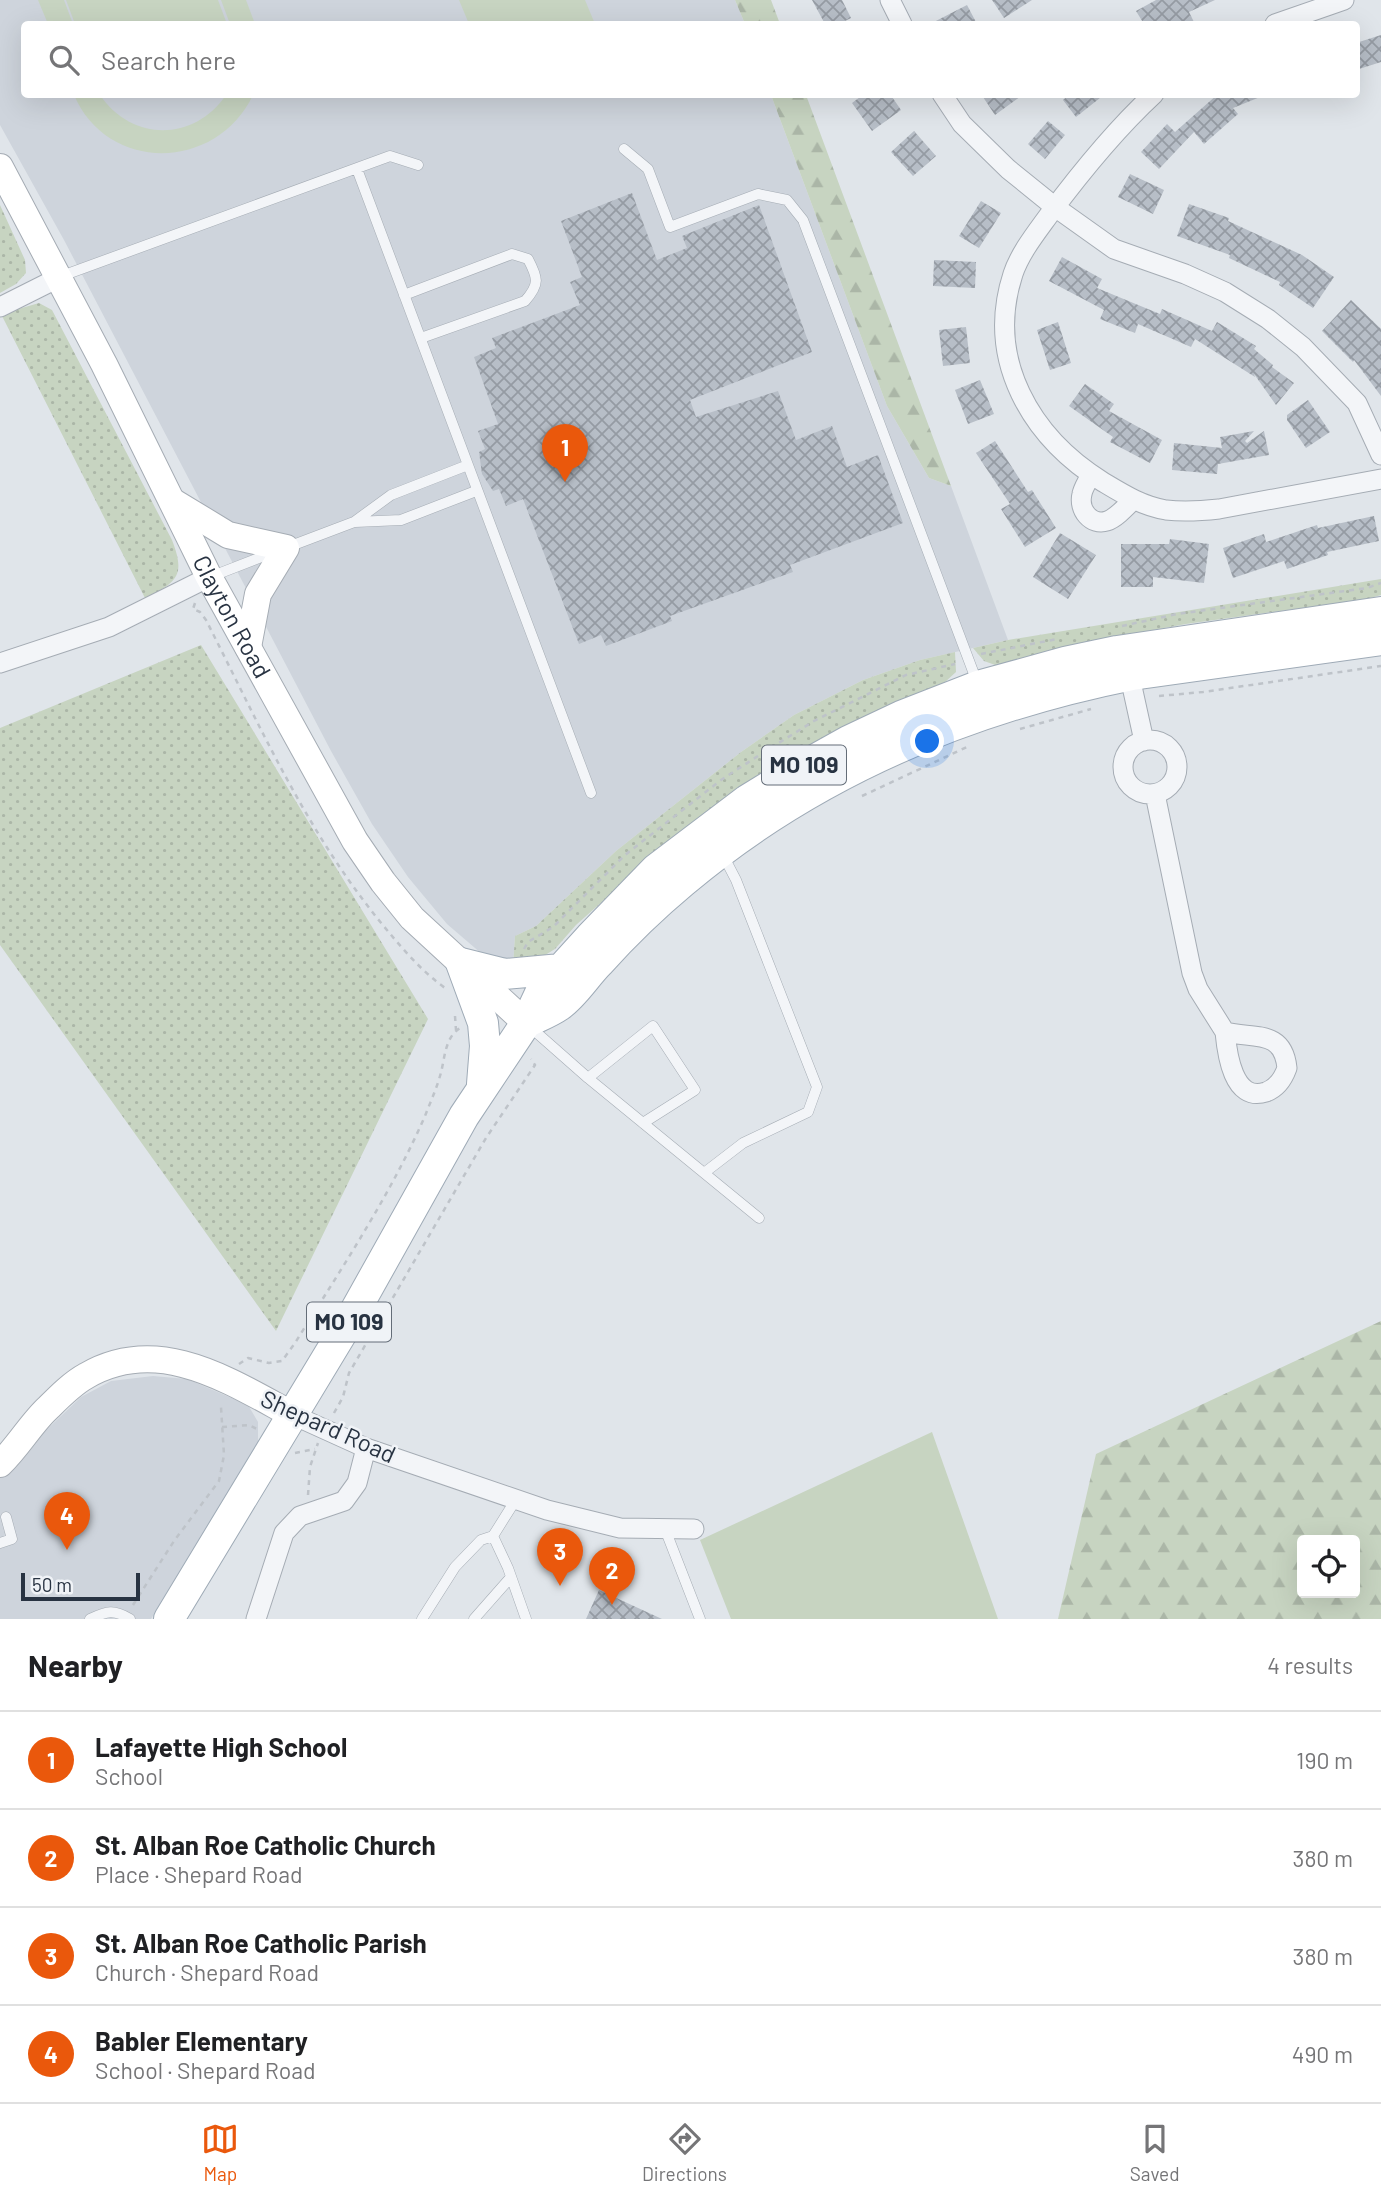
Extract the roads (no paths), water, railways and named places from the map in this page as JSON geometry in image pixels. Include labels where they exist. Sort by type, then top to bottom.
[{"type":"main road","name":"Clayton Road","points":[[0,167],[209,577],[355,842],[412,918],[526,1023]]},
{"type":"main road","points":[[170,500],[228,535],[286,548],[258,594],[248,647]]},
{"type":"main road","name":"MO 109","points":[[169,1619],[351,1318],[482,1085],[526,1023],[541,991],[656,869],[747,800],[848,741],[901,716],[991,710],[1065,662],[1166,643],[1381,612]]},
{"type":"main road","name":"MO 109","points":[[526,1023],[561,1005],[638,922],[721,851],[799,799],[902,745],[991,710],[1038,697],[1133,686],[1381,640]]},
{"type":"main road","points":[[1133,686],[1166,643]]},
{"type":"main road","points":[[461,963],[505,974],[561,969]]},
{"type":"main road","points":[[461,963],[483,1023],[485,1046],[482,1085]]},
{"type":"main road","name":"Shepard Road","points":[[0,1464],[46,1409],[85,1376],[109,1366],[134,1361],[162,1359],[188,1364],[231,1381],[292,1414]]},
{"type":"street","points":[[1284,21],[1344,0]]},
{"type":"street","points":[[896,2],[901,21]]},
{"type":"street","points":[[945,98],[962,124],[1008,169],[1114,249],[1185,274],[1215,288],[1268,319],[1303,346],[1357,403],[1381,455]]},
{"type":"street","points":[[1150,98],[1118,128],[1055,207],[1030,241],[1014,271],[1006,301],[1007,347],[1010,368],[1022,398],[1040,426],[1065,453],[1091,474],[1133,500],[1165,509],[1219,509],[1381,479]]},
{"type":"street","points":[[0,307],[58,278]]},
{"type":"street","points":[[1091,474],[1081,498],[1084,511],[1092,520],[1110,520],[1133,500]]},
{"type":"street","points":[[0,663],[109,627],[209,577]]},
{"type":"street","points":[[1133,686],[1144,741]]},
{"type":"street","points":[[1144,741],[1156,741],[1167,746],[1176,762],[1174,780],[1166,789],[1155,794],[1136,790],[1127,781],[1123,769],[1128,751],[1144,741]]},
{"type":"street","points":[[1155,794],[1192,972],[1198,989],[1225,1032]]},
{"type":"street","name":"Shepard Road","points":[[292,1414],[366,1448],[516,1501],[620,1528],[694,1529]]},
{"type":"street","points":[[256,1619],[285,1533],[300,1516],[344,1501],[357,1483],[366,1448]]},
{"type":"lane","points":[[624,149],[648,169],[670,227],[758,194],[787,200],[803,220],[991,710]]},
{"type":"lane","points":[[58,278],[390,156],[418,166]]},
{"type":"lane","points":[[357,169],[591,793]]},
{"type":"lane","points":[[404,295],[512,254],[528,259],[537,274],[535,289],[525,301],[421,338]]},
{"type":"lane","points":[[209,577],[355,522],[391,495],[468,465]]},
{"type":"lane","points":[[355,522],[401,520],[476,491]]},
{"type":"lane","points":[[704,1173],[743,1143],[808,1112],[817,1087],[736,880],[721,851]]},
{"type":"lane","points":[[526,1023],[588,1078],[759,1218]]},
{"type":"lane","points":[[588,1078],[653,1026],[695,1090],[643,1123]]},
{"type":"lane","points":[[422,1619],[455,1567],[481,1540],[493,1536],[516,1501]]},
{"type":"lane","points":[[0,1543],[12,1538],[6,1517]]},
{"type":"lane","points":[[666,1529],[700,1619]]},
{"type":"lane","points":[[493,1536],[526,1619]]},
{"type":"lane","points":[[474,1619],[511,1577]]},
{"type":"lane","points":[[90,1619],[115,1611],[130,1619]]},
{"type":"place","name":"Lafayette High School","points":[[565,482]]},
{"type":"place","name":"Babler Elementary","points":[[67,1550]]},
{"type":"place","name":"St. Alban Roe Catholic Parish","points":[[560,1586]]},
{"type":"place","name":"St. Alban Roe Catholic Church","points":[[612,1605]]}]
